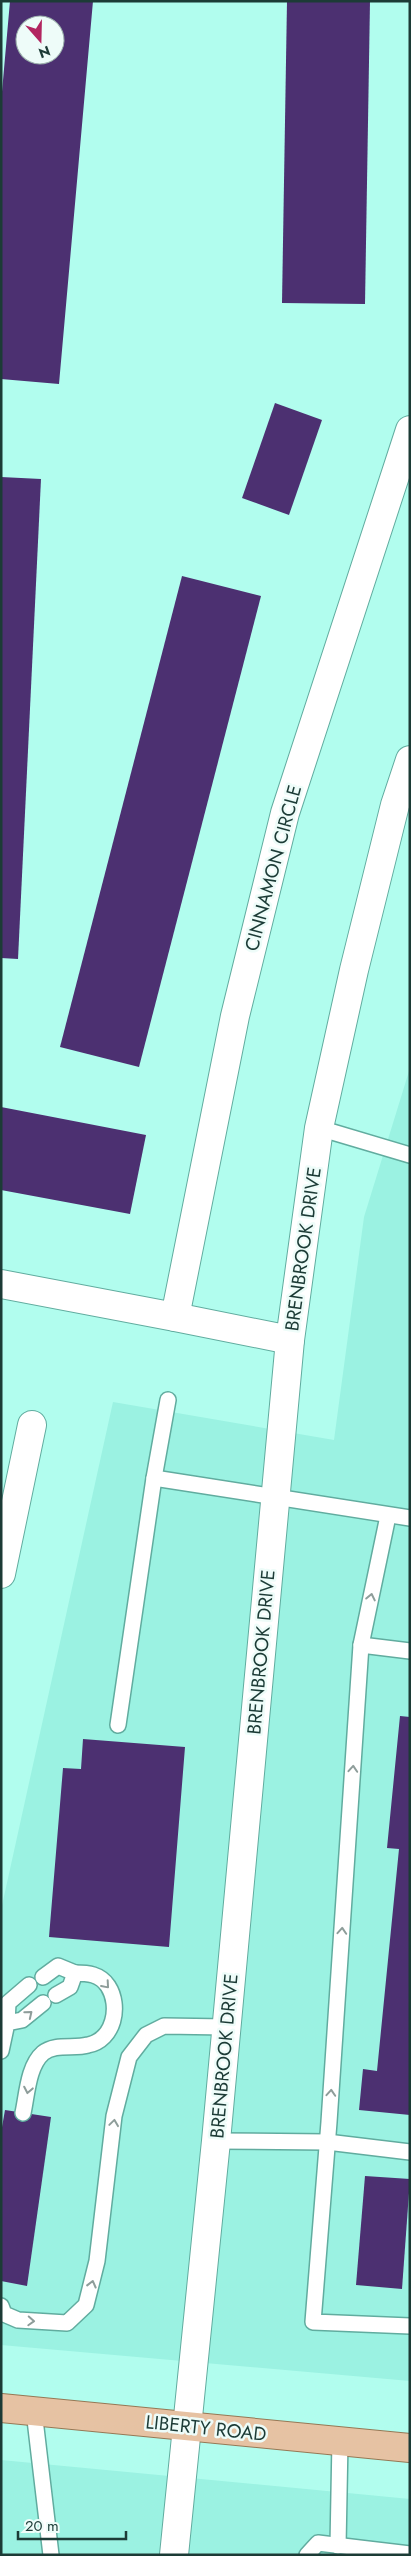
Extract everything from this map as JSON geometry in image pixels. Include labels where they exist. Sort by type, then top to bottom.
[{"type":"main road","name":"LIBERTY ROAD","points":[[1,2408],[410,2448]]},
{"type":"street","name":"CINNAMON CIRCLE","points":[[175,1317],[235,1016],[285,813],[410,430]]},
{"type":"street","name":"BRENBROOK DRIVE","points":[[174,2555],[216,2141],[290,1340],[319,1128],[354,970],[395,805],[410,760]]},
{"type":"street","points":[[1,1284],[290,1340]]},
{"type":"street","points":[[1,1574],[32,1425]]},
{"type":"lane","points":[[319,1128],[410,1155]]},
{"type":"lane","points":[[118,1725],[154,1478],[168,1400]]},
{"type":"lane","points":[[154,1478],[410,1518]]},
{"type":"lane","points":[[388,1516],[362,1645],[327,2142],[312,2322],[410,2326]]},
{"type":"lane","points":[[362,1645],[410,1651]]},
{"type":"lane","points":[[24,2113],[32,2070],[43,2053],[56,2048],[90,2045],[103,2036],[114,2020],[116,2006],[112,1992],[105,1981],[93,1974],[75,1972],[58,1966],[43,1977]]},
{"type":"lane","points":[[7,2024],[22,2020],[49,1999],[70,1986],[75,1972]]},
{"type":"lane","points":[[1,2051],[7,2024],[8,2003],[30,1985]]},
{"type":"lane","points":[[1,2306],[4,2314],[18,2320],[67,2323],[86,2305],[97,2261],[114,2116],[129,2057],[146,2035],[164,2026],[226,2027]]},
{"type":"lane","points":[[216,2141],[327,2142],[410,2152]]},
{"type":"lane","points":[[34,2412],[51,2555]]},
{"type":"lane","points":[[338,2546],[340,2441]]},
{"type":"lane","points":[[307,2555],[318,2543],[410,2554]]},
{"type":"shaded area","points":[[410,1068],[410,2381],[1,2345],[1,1910],[113,1402],[334,1440],[364,1217]]},
{"type":"shaded area","points":[[1,2460],[410,2499],[410,2555],[1,2555]]},
{"type":"building","points":[[10,1],[93,1],[59,384],[1,379],[1,103]]},
{"type":"building","points":[[287,1],[370,1],[365,304],[282,303]]},
{"type":"building","points":[[275,403],[322,420],[289,515],[242,498]]},
{"type":"building","points":[[1,477],[41,479],[18,959],[1,958]]},
{"type":"building","points":[[182,576],[261,596],[139,1067],[60,1047]]},
{"type":"building","points":[[1,1107],[146,1135],[130,1214],[1,1190]]},
{"type":"building","points":[[400,1716],[410,1717],[410,2115],[359,2110],[363,2069],[377,2071],[399,1849],[387,1848]]},
{"type":"building","points":[[83,1739],[185,1747],[169,1947],[49,1937],[63,1768],[81,1769]]},
{"type":"building","points":[[5,2110],[51,2117],[27,2286],[1,2281],[1,2133]]},
{"type":"building","points":[[365,2176],[410,2179],[402,2289],[356,2285]]}]
